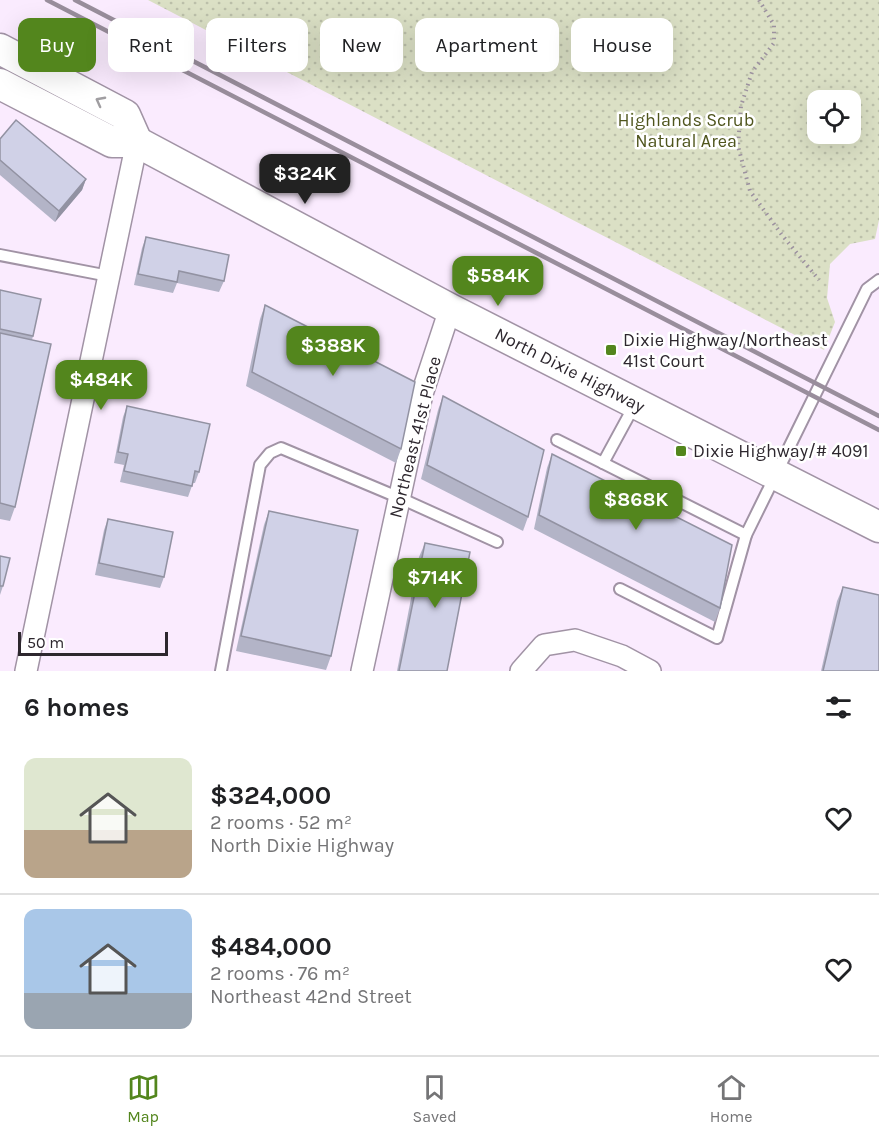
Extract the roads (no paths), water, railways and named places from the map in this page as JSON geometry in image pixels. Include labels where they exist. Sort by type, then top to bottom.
[{"type":"main road","points":[[0,49],[125,115],[137,142]]},
{"type":"main road","name":"North Dixie Highway","points":[[0,84],[112,142],[137,142],[450,309],[879,527]]},
{"type":"street","points":[[26,671],[137,142]]},
{"type":"street","name":"Northeast 41st Place","points":[[362,671],[422,394],[450,309]]},
{"type":"street","points":[[521,671],[544,645],[574,640],[622,656],[650,671]]},
{"type":"lane","points":[[0,255],[109,276]]},
{"type":"lane","points":[[620,589],[717,638],[746,535],[867,289],[879,280]]},
{"type":"lane","points":[[603,463],[635,403]]},
{"type":"lane","points":[[557,440],[746,535]]},
{"type":"lane","points":[[221,671],[260,465],[270,453],[281,448],[497,542]]},
{"type":"railway","points":[[47,0],[879,430]]},
{"type":"railway","points":[[75,0],[879,416]]},
{"type":"place","name":"Dixie Highway/Northeast 41st Court","points":[[611,350]]},
{"type":"place","name":"Dixie Highway/# 4091","points":[[681,451]]},
{"type":"park label","name":"Highlands Scrub Natural Area","points":[[686,130]]}]
